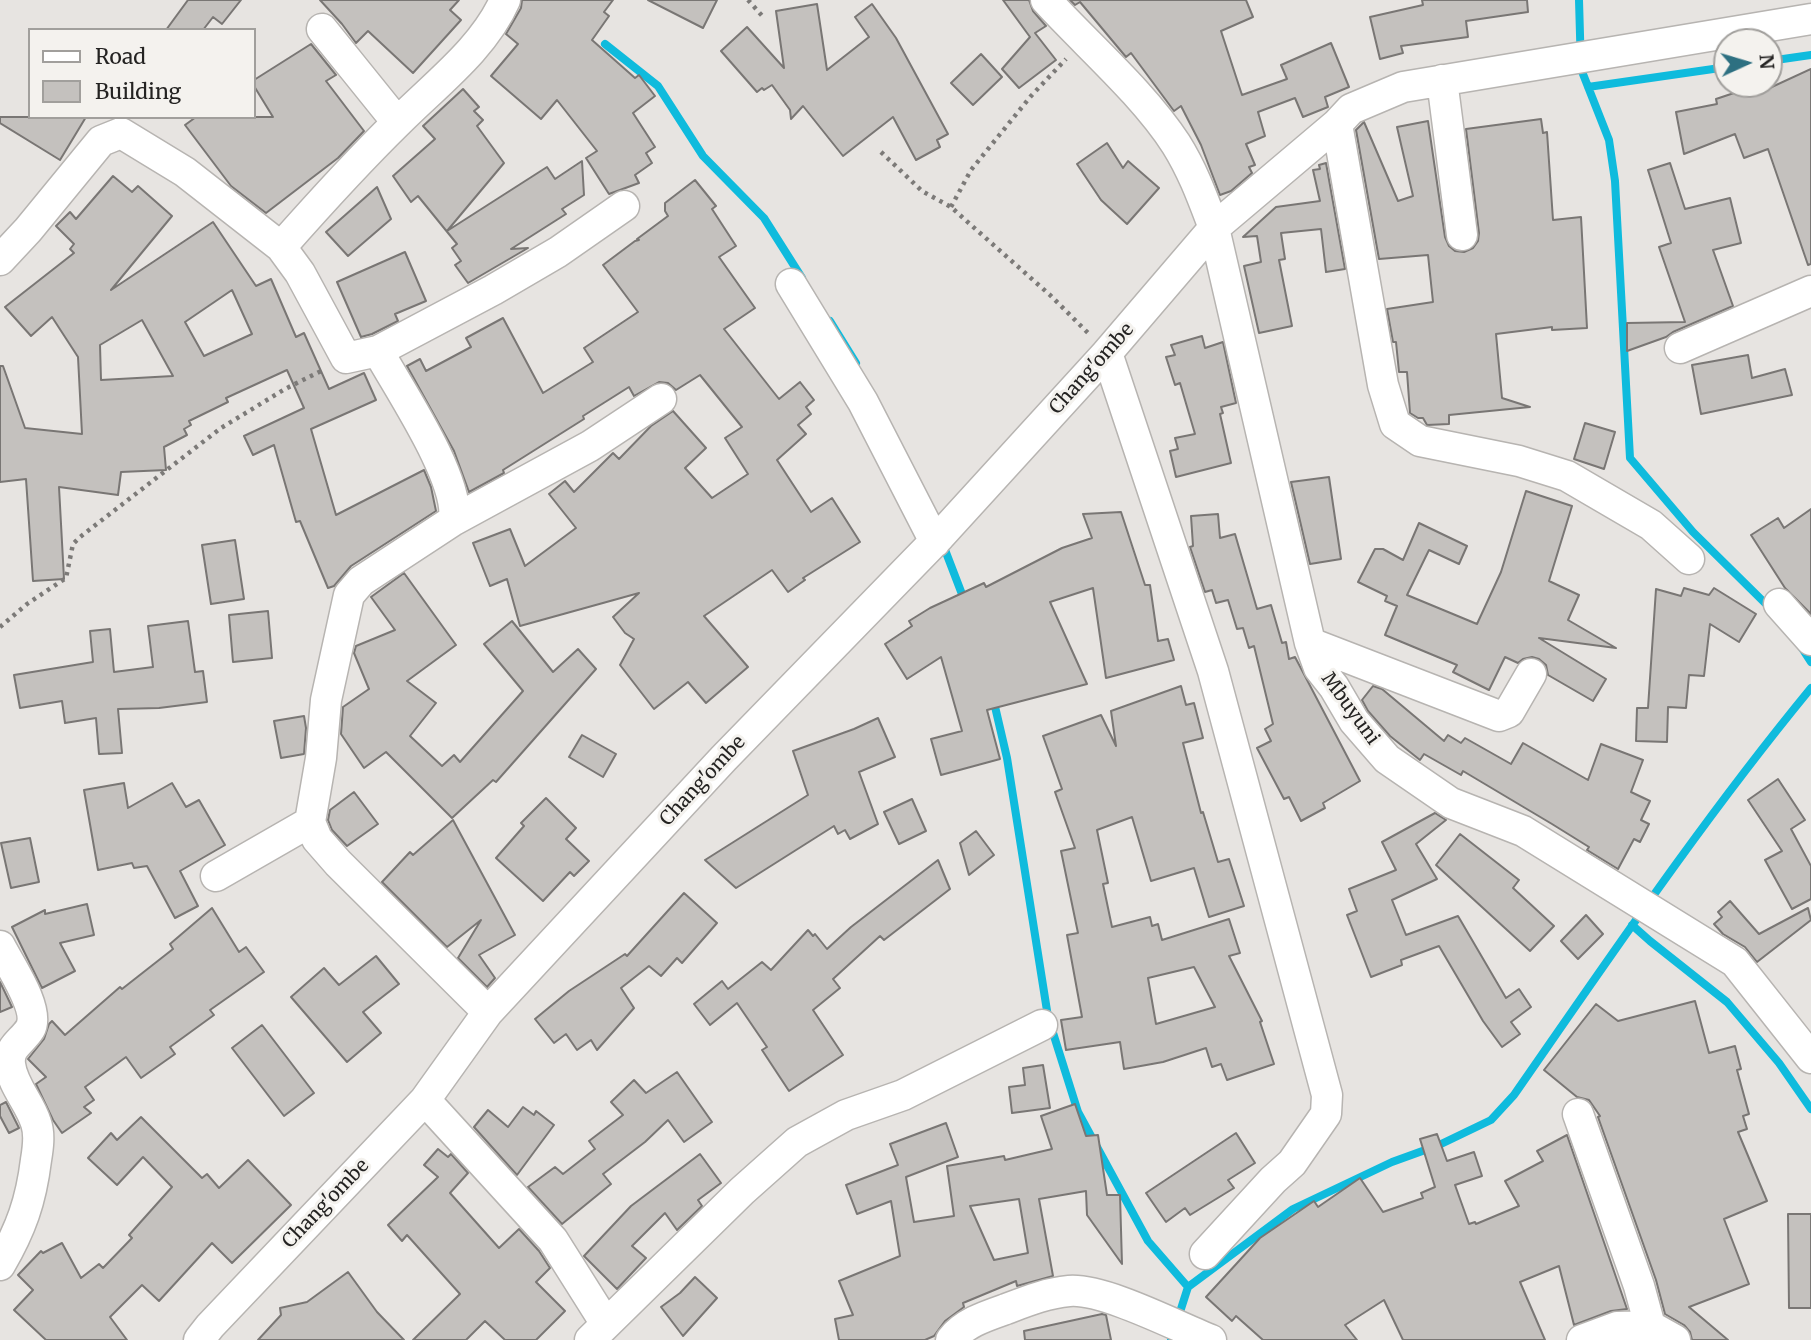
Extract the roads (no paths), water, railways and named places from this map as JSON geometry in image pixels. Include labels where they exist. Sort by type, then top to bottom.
[{"type":"street","points":[[281,247],[397,122],[463,59],[498,15],[505,0]]},
{"type":"street","name":"Mbuyuni","points":[[1046,0],[1146,104],[1175,143],[1195,179],[1214,228],[1310,643],[1319,668],[1334,687],[1354,722],[1387,758],[1451,803],[1523,831],[1735,962],[1811,1058]]},
{"type":"street","name":"Chang'ombe","points":[[199,1340],[425,1100],[488,1012],[724,758],[935,542],[1107,353],[1214,228],[1337,124],[1351,109],[1403,87],[1811,19]]},
{"type":"street","points":[[322,29],[397,122]]},
{"type":"street","points":[[1442,80],[1462,235]]},
{"type":"street","points":[[1337,124],[1383,384],[1395,424],[1420,442],[1519,461],[1567,476],[1651,525],[1689,559]]},
{"type":"street","points":[[0,260],[58,195],[101,141],[121,133],[185,172],[281,247],[300,273],[346,358],[378,351],[493,290],[547,258],[624,206]]},
{"type":"street","points":[[791,284],[863,402],[935,542]]},
{"type":"street","points":[[1680,348],[1811,292]]},
{"type":"street","points":[[378,351],[433,449],[452,492],[454,520]]},
{"type":"street","points":[[1107,353],[1213,671],[1327,1096],[1326,1114],[1292,1163],[1205,1254]]},
{"type":"street","points":[[488,1012],[338,863],[317,839],[310,822],[321,758],[326,700],[349,595],[361,581],[454,520],[590,446],[662,399]]},
{"type":"street","points":[[1779,604],[1811,640]]},
{"type":"street","points":[[1310,643],[1499,716],[1508,712],[1531,674]]},
{"type":"street","points":[[216,876],[310,822]]},
{"type":"street","points":[[0,946],[34,1017],[31,1028],[11,1051],[10,1064],[35,1119],[38,1144],[31,1197],[12,1244],[0,1265]]},
{"type":"street","points":[[425,1100],[553,1240],[598,1332],[742,1191],[797,1142],[846,1115],[903,1095],[1042,1025]]},
{"type":"street","points":[[1578,1114],[1639,1286],[1663,1333]]},
{"type":"street","points":[[951,1340],[959,1329],[1001,1311],[1042,1296],[1070,1291],[1095,1293],[1211,1340]]},
{"type":"street","points":[[1582,1340],[1617,1327],[1663,1333]]},
{"type":"waterway","points":[[1579,0],[1581,69],[1609,140],[1615,181],[1630,458],[1693,532],[1770,608]]},
{"type":"waterway","points":[[605,44],[658,86],[703,156],[764,218],[802,278]]},
{"type":"waterway","points":[[1783,59],[1811,55]]},
{"type":"waterway","points":[[1588,87],[1713,69]]},
{"type":"waterway","points":[[830,321],[856,363]]},
{"type":"waterway","points":[[942,542],[965,602]]},
{"type":"waterway","points":[[1800,645],[1811,662]]},
{"type":"waterway","points":[[1171,1340],[1188,1287],[1293,1209],[1392,1162],[1439,1145],[1491,1120],[1514,1095],[1695,838],[1811,688]]},
{"type":"waterway","points":[[993,698],[1007,758],[1048,1017],[1078,1112],[1148,1241],[1188,1287]]},
{"type":"waterway","points":[[1632,925],[1727,1002],[1779,1063],[1811,1109]]}]
